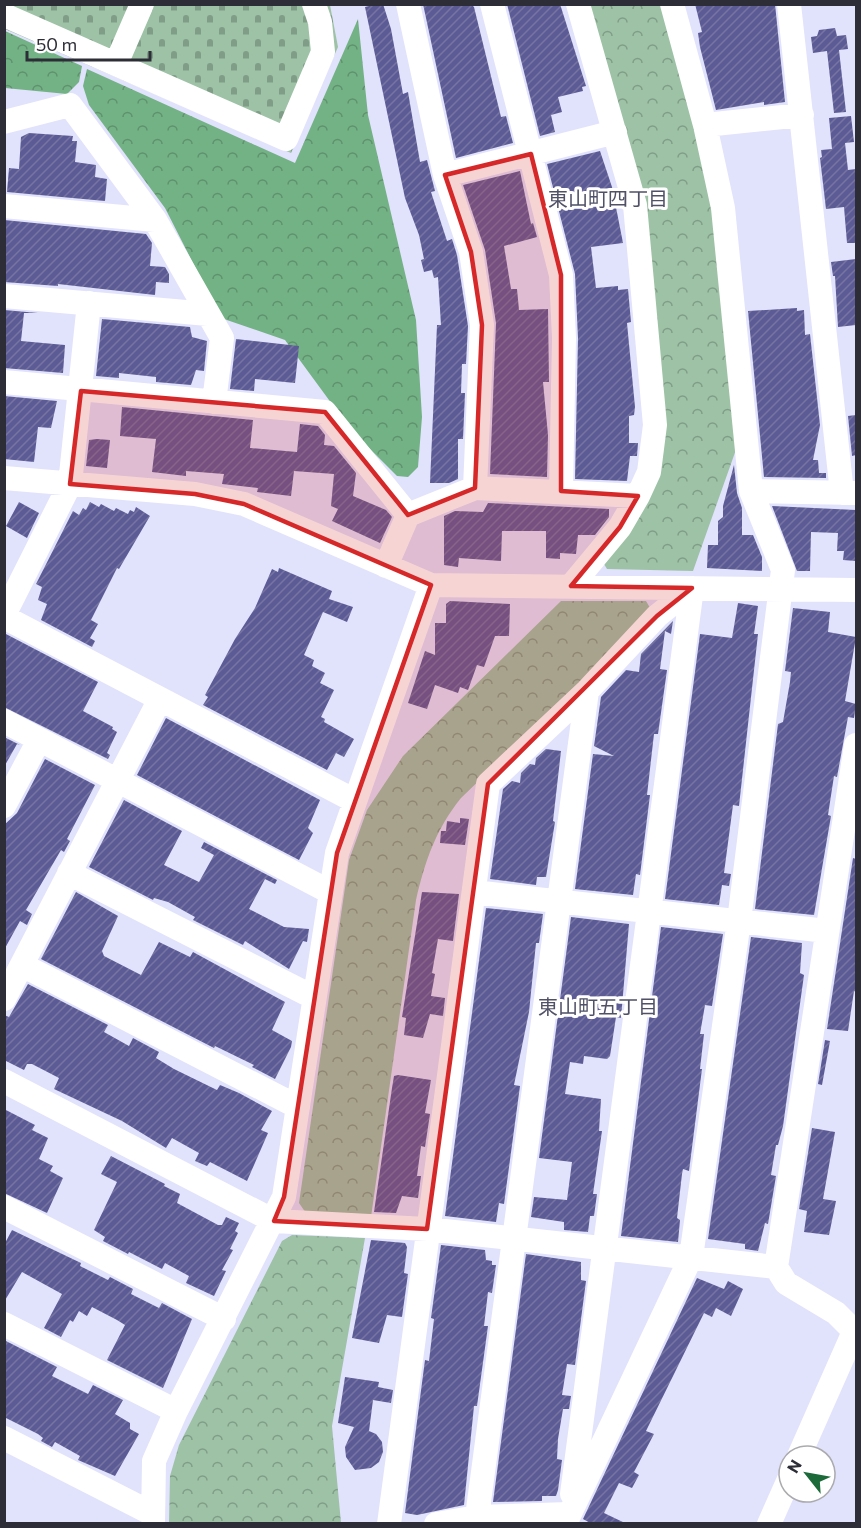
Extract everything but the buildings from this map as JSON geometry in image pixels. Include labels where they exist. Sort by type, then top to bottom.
[{"type":"street","points":[[116,64],[142,4]]},
{"type":"street","points":[[4,15],[286,139],[323,52],[320,22],[314,4]]},
{"type":"street","points":[[408,4],[445,175],[471,252],[482,325],[475,488]]},
{"type":"street","points":[[492,4],[561,275],[564,338],[561,491]]},
{"type":"street","points":[[571,586],[620,527],[638,496],[649,472],[655,425],[635,205],[578,4]]},
{"type":"street","points":[[567,1519],[691,1257],[739,921],[782,587],[783,570],[751,491],[723,208],[705,125],[672,4]]},
{"type":"street","points":[[751,491],[849,493],[789,4]]},
{"type":"street","points":[[4,122],[70,105],[155,220],[222,338],[214,402]]},
{"type":"street","points":[[705,125],[802,115]]},
{"type":"street","points":[[445,175],[615,132]]},
{"type":"street","points":[[4,206],[155,220]]},
{"type":"street","points":[[4,296],[208,314]]},
{"type":"street","points":[[88,303],[70,484],[4,616],[355,801]]},
{"type":"street","points":[[4,382],[325,412],[408,515]]},
{"type":"street","points":[[4,478],[195,494],[244,504],[431,585],[782,587],[856,590]]},
{"type":"street","points":[[386,566],[408,515],[475,488],[638,496]]},
{"type":"street","points":[[4,1438],[153,1519],[154,1461],[176,1411],[274,1221],[284,1197],[337,853],[431,585]]},
{"type":"street","points":[[388,1524],[488,784],[587,691],[657,616],[692,588]]},
{"type":"street","points":[[567,1519],[692,588]]},
{"type":"street","points":[[477,1517],[561,902],[587,691]]},
{"type":"street","points":[[4,999],[160,699]]},
{"type":"street","points":[[4,721],[330,892]]},
{"type":"street","points":[[4,806],[39,740]]},
{"type":"street","points":[[804,1444],[856,1330],[836,1313],[786,1283],[776,1267],[856,745]]},
{"type":"street","points":[[69,873],[313,998]]},
{"type":"street","points":[[474,892],[827,931]]},
{"type":"street","points":[[22,966],[297,1107]]},
{"type":"street","points":[[4,1082],[274,1221],[427,1229],[605,1246],[776,1267]]},
{"type":"street","points":[[4,1207],[224,1319]]},
{"type":"street","points":[[4,1324],[176,1411]]},
{"type":"street","points":[[769,1523],[778,1504]]},
{"type":"street","points":[[436,1524],[477,1517],[567,1519]]},
{"type":"highlighted area","points":[[531,154],[561,275],[561,491],[638,496],[620,527],[571,586],[692,588],[657,616],[488,784],[427,1229],[274,1221],[284,1197],[337,853],[431,585],[244,504],[195,494],[70,484],[81,391],[325,412],[408,515],[475,488],[482,325],[471,252],[445,175]]},
{"type":"green space","points":[[5,5],[330,5],[338,47],[291,153],[5,29]]},
{"type":"green space","points":[[587,5],[664,5],[716,204],[738,444],[693,571],[607,569],[601,559],[643,506],[647,242]]},
{"type":"green space","points":[[358,19],[368,115],[416,320],[422,417],[418,467],[408,477],[397,476],[351,430],[285,340],[221,318],[165,208],[89,105],[83,86],[87,69],[295,163]]},
{"type":"green space","points":[[5,31],[82,66],[79,82],[67,94],[5,88]]},
{"type":"green space","points":[[561,601],[646,601],[653,613],[461,798],[438,834],[423,872],[416,900],[371,1217],[308,1216],[299,1203],[349,860],[367,810],[403,756]]},
{"type":"green space","points":[[292,1235],[365,1238],[332,1426],[341,1523],[169,1524],[170,1476],[179,1445],[282,1241]]},
{"type":"district","name":"東山町四丁目","points":[[608,198]]},
{"type":"district","name":"東山町五丁目","points":[[598,1006]]}]
